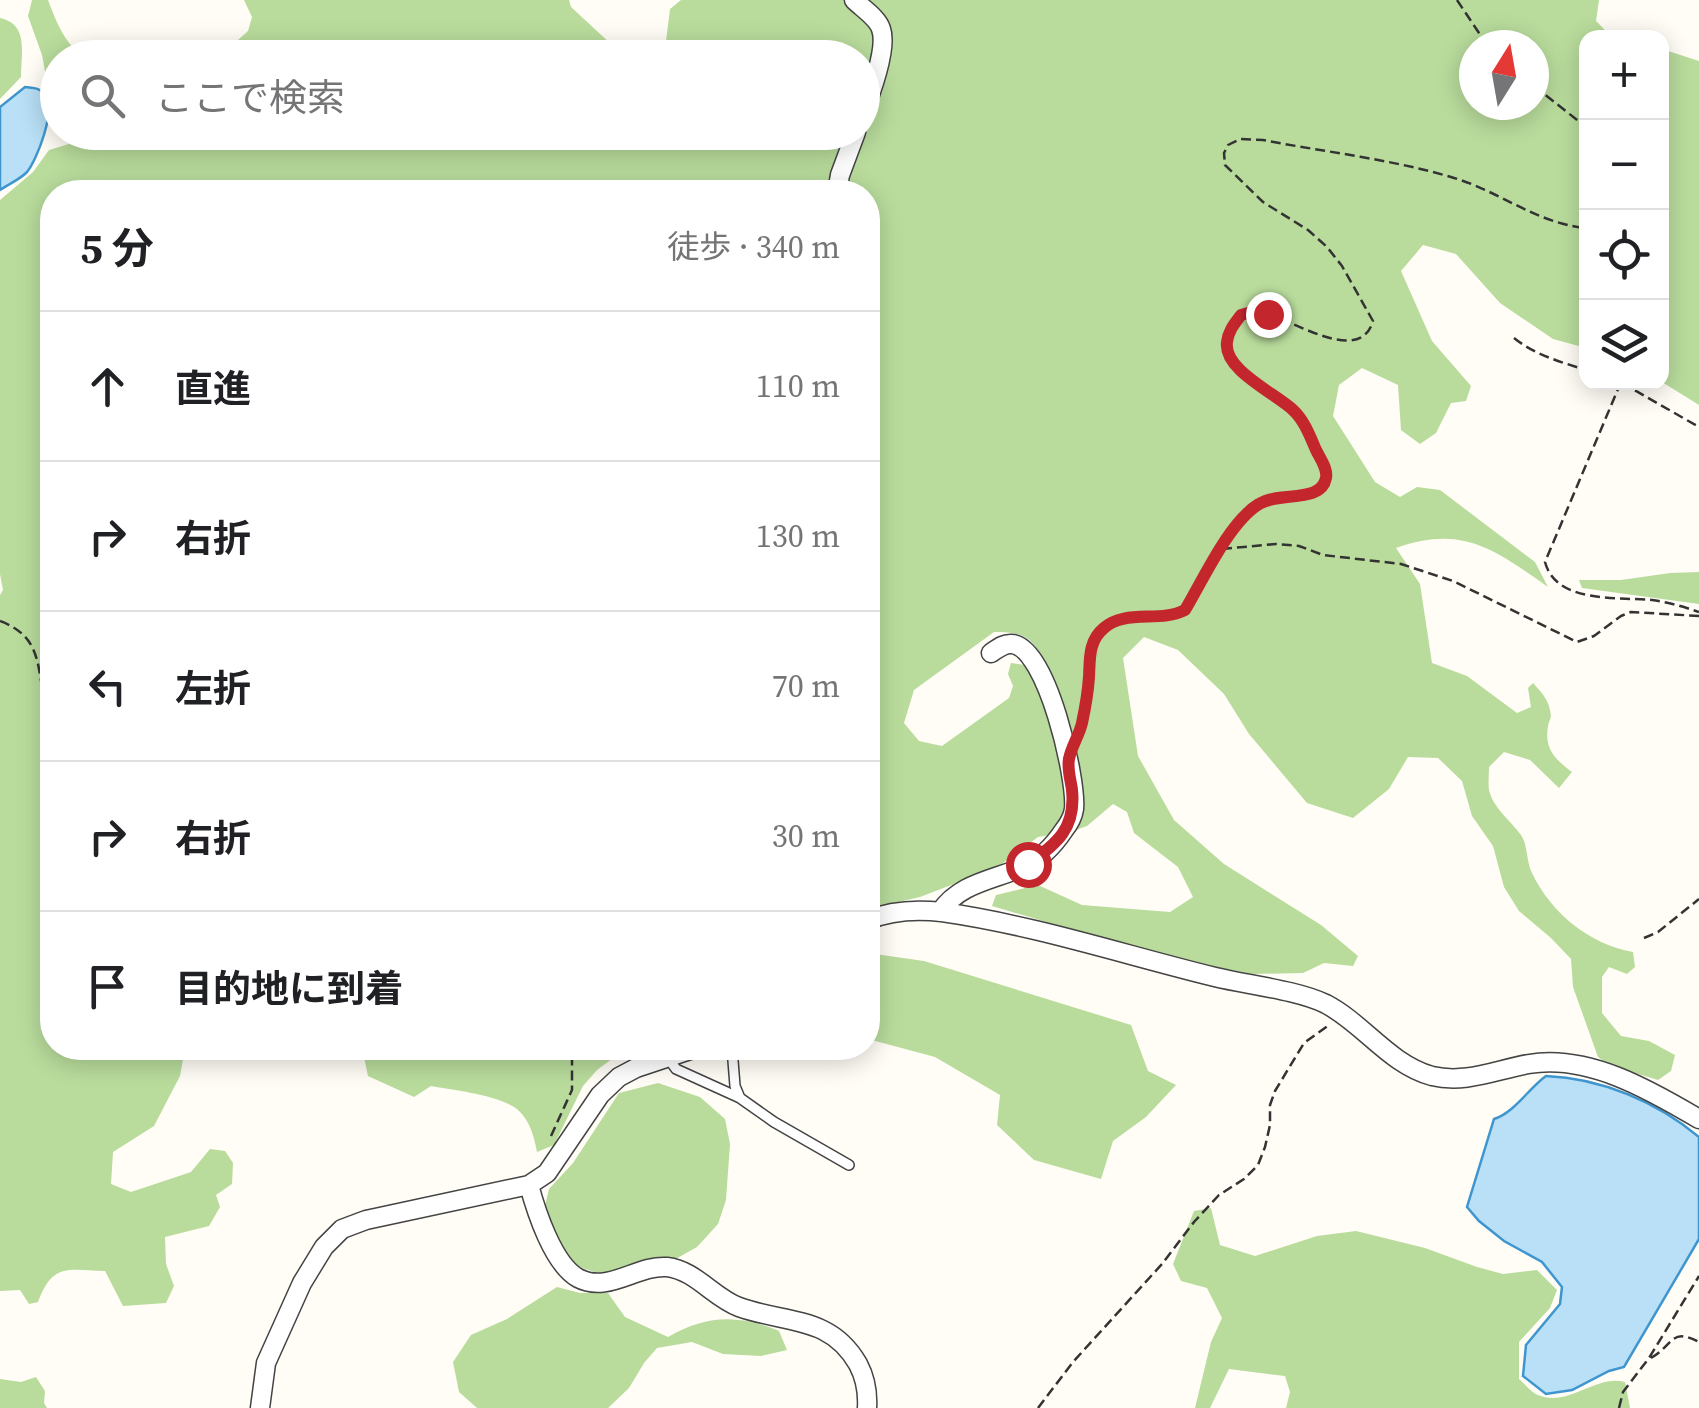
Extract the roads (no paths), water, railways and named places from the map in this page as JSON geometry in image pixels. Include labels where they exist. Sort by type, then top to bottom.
[{"type":"street","points":[[854,0],[882,31],[880,50]]},
{"type":"street","points":[[840,180],[849,150]]},
{"type":"street","points":[[940,912],[948,900],[974,883],[1028,864],[1052,847],[1068,826],[1074,810],[1068,761],[1054,704],[1036,663],[1023,648],[1012,644],[991,653]]},
{"type":"street","points":[[880,917],[903,910],[940,912],[1307,997],[1341,1015],[1400,1062],[1427,1074],[1452,1080],[1531,1064],[1587,1068],[1668,1100],[1699,1119]]},
{"type":"street","points":[[260,1408],[266,1364],[302,1283],[324,1246],[342,1229],[366,1220],[529,1185],[547,1172],[600,1095],[619,1077],[662,1060]]},
{"type":"street","points":[[529,1185],[536,1211],[560,1261],[578,1278],[612,1282],[666,1267],[682,1272],[740,1307],[822,1329],[850,1351],[868,1388],[867,1408]]},
{"type":"lane","points":[[669,1060],[676,1069],[740,1098],[849,1165]]},
{"type":"lane","points":[[733,1060],[740,1098]]},
{"type":"water","points":[[25,87],[40,90],[40,146],[36,157],[27,172],[0,190],[0,107]]},
{"type":"water","points":[[1546,1076],[1587,1081],[1627,1094],[1665,1113],[1699,1137],[1699,1239],[1624,1367],[1572,1390],[1546,1394],[1523,1376],[1526,1345],[1560,1304],[1562,1287],[1542,1262],[1504,1241],[1467,1207],[1494,1119]]}]
